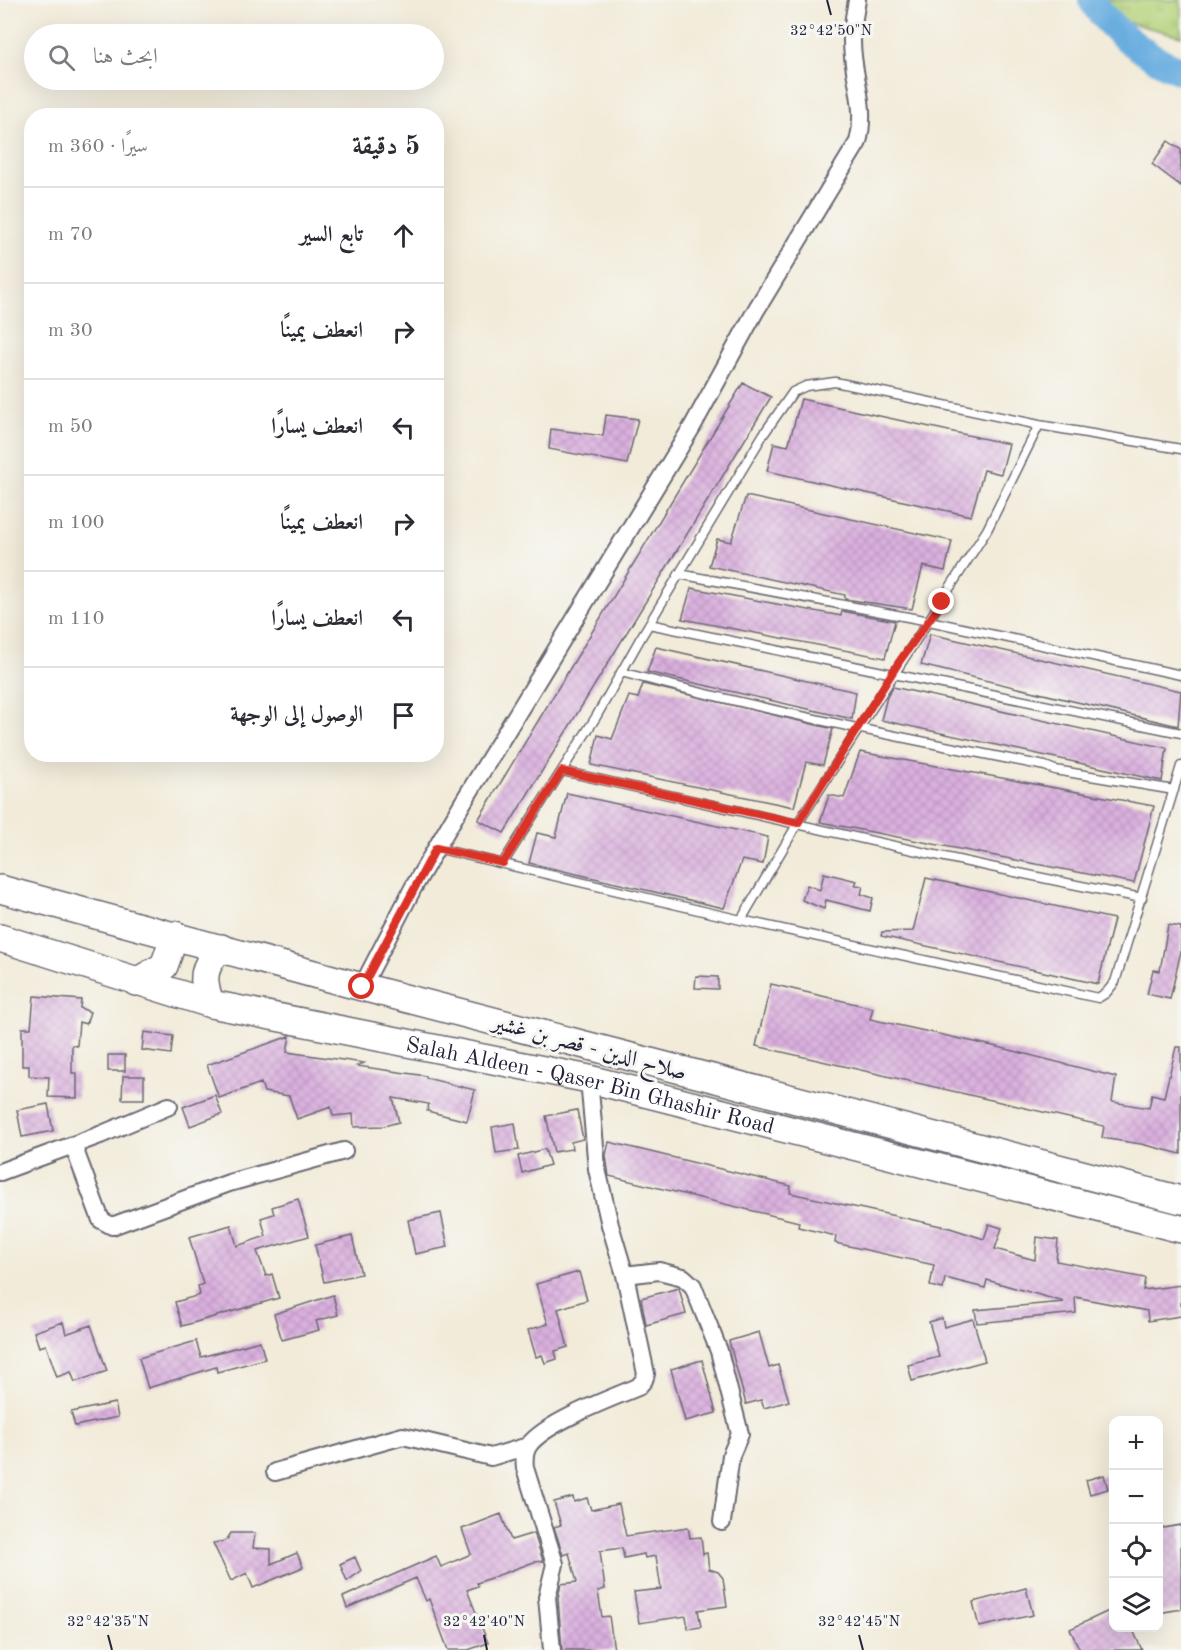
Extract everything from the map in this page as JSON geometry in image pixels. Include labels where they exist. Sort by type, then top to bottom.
[{"type":"highway","name":"صلاح الدين - قصر بن غشير","points":[[0,888],[362,987],[1181,1200]]},
{"type":"highway","points":[[136,982],[164,966],[175,935]]},
{"type":"highway","name":"Salah Aldeen - Qaser Bin Ghashir Road","points":[[0,938],[211,1004],[589,1079],[1181,1229]]},
{"type":"highway","points":[[211,1004],[205,991],[205,967],[221,948]]},
{"type":"street","points":[[362,987],[436,848],[692,427],[756,310],[858,142],[863,123],[852,38],[857,0]]},
{"type":"street","points":[[275,1472],[403,1436],[491,1457],[528,1446],[554,1425],[638,1386],[644,1380],[645,1364],[625,1275],[597,1169],[589,1079]]},
{"type":"street","points":[[0,1172],[169,1106]]},
{"type":"street","points":[[73,1145],[101,1220],[112,1226],[229,1183],[344,1151]]},
{"type":"street","points":[[625,1275],[659,1271],[683,1276],[693,1286],[719,1351],[740,1434],[731,1455],[722,1522]]},
{"type":"street","points":[[528,1446],[524,1455],[525,1468],[555,1564],[548,1597],[552,1650]]},
{"type":"lane","points":[[503,863],[562,771],[763,435],[793,392],[806,386],[835,382],[1039,425],[1181,449]]},
{"type":"lane","points":[[741,920],[798,823],[987,530],[1039,425]]},
{"type":"lane","points":[[679,574],[929,621],[1181,675]]},
{"type":"lane","points":[[649,624],[1181,733]]},
{"type":"lane","points":[[621,672],[728,701],[751,703],[858,729],[1045,765],[1055,770],[1174,790]]},
{"type":"lane","points":[[436,848],[741,920],[1098,998],[1106,993],[1115,981],[1181,766]]},
{"type":"lane","points":[[562,771],[798,823],[965,863],[1142,898]]},
{"type":"green space","points":[[1094,0],[1181,0],[1181,36],[1103,16]]},
{"type":"building","points":[[1168,141],[1181,150],[1181,186],[1152,164]]},
{"type":"building","points":[[743,383],[771,397],[504,833],[478,820]]},
{"type":"building","points":[[801,399],[1009,444],[1001,474],[984,470],[971,516],[767,471],[774,443],[788,446]]},
{"type":"building","points":[[606,415],[638,419],[627,464],[549,449],[551,429],[603,436]]},
{"type":"building","points":[[746,496],[952,541],[945,571],[923,566],[912,609],[845,599],[845,595],[709,566],[717,539],[731,542]]},
{"type":"building","points":[[691,588],[841,616],[842,611],[895,621],[885,658],[682,619]]},
{"type":"building","points":[[930,634],[1181,691],[1178,726],[921,665]]},
{"type":"building","points":[[656,647],[856,692],[852,719],[647,672]]},
{"type":"building","points":[[643,684],[833,729],[823,765],[806,762],[794,807],[591,765],[598,735],[612,739],[629,696],[638,698]]},
{"type":"building","points":[[893,687],[1167,748],[1162,781],[881,720],[887,697]]},
{"type":"building","points":[[860,752],[1154,806],[1134,883],[820,822],[829,795],[844,798]]},
{"type":"building","points":[[567,793],[768,837],[763,864],[742,860],[724,908],[529,863],[537,833],[556,837]]},
{"type":"building","points":[[824,873],[857,881],[855,885],[863,886],[861,894],[873,898],[870,911],[826,900],[824,909],[802,900],[807,885],[820,890]]},
{"type":"building","points":[[926,878],[1114,919],[1098,984],[881,936],[882,932],[913,931]]},
{"type":"building","points":[[1168,925],[1181,927],[1181,951],[1170,999],[1147,994],[1153,970],[1160,971]]},
{"type":"building","points":[[696,976],[718,977],[718,989],[695,988]]},
{"type":"building","points":[[771,984],[873,1008],[870,1019],[1002,1048],[1116,1077],[1112,1102],[1149,1108],[1152,1094],[1164,1097],[1176,1047],[1181,1047],[1181,1154],[1141,1144],[1102,1138],[1104,1126],[756,1046]]},
{"type":"building","points":[[34,996],[81,1000],[80,1008],[90,1012],[86,1024],[79,1022],[77,1046],[72,1045],[72,1073],[77,1073],[77,1098],[48,1097],[49,1077],[29,1076],[29,1066],[22,1066],[22,1028],[31,1028]]},
{"type":"building","points":[[144,1032],[173,1036],[171,1054],[142,1050]]},
{"type":"building","points":[[290,1036],[287,1052],[364,1063],[357,1066],[426,1076],[426,1078],[475,1090],[467,1121],[427,1111],[429,1104],[393,1098],[399,1122],[384,1126],[354,1127],[353,1114],[333,1116],[331,1107],[297,1119],[289,1096],[264,1092],[261,1083],[219,1098],[207,1065]]},
{"type":"building","points":[[108,1055],[125,1055],[125,1071],[108,1071]]},
{"type":"building","points":[[123,1076],[144,1076],[144,1099],[122,1099]]},
{"type":"building","points":[[215,1095],[222,1114],[190,1126],[183,1107]]},
{"type":"building","points":[[48,1104],[53,1131],[22,1137],[17,1110]]},
{"type":"building","points":[[577,1110],[583,1139],[571,1142],[572,1149],[554,1152],[546,1116]]},
{"type":"building","points":[[515,1123],[519,1150],[496,1153],[492,1127]]},
{"type":"building","points":[[609,1142],[791,1186],[790,1193],[950,1228],[984,1239],[989,1224],[1002,1228],[995,1249],[1035,1260],[1037,1237],[1058,1240],[1056,1261],[1145,1278],[1143,1290],[1181,1285],[1181,1316],[1148,1321],[1147,1311],[1075,1297],[1076,1313],[977,1323],[975,1310],[1064,1302],[987,1280],[985,1288],[945,1278],[943,1289],[930,1286],[934,1265],[835,1243],[836,1236],[798,1227],[799,1222],[609,1176],[606,1155]]},
{"type":"building","points":[[545,1149],[550,1165],[522,1173],[518,1156]]},
{"type":"building","points":[[298,1199],[309,1236],[257,1251],[266,1276],[272,1274],[279,1298],[182,1326],[175,1302],[200,1295],[198,1286],[203,1284],[189,1237],[231,1225],[237,1246],[266,1236],[261,1218],[274,1214],[272,1207]]},
{"type":"building","points":[[441,1213],[448,1247],[415,1254],[408,1220]]},
{"type":"building","points":[[352,1236],[361,1274],[324,1282],[315,1245]]},
{"type":"building","points":[[579,1272],[587,1300],[558,1309],[568,1347],[555,1351],[557,1359],[545,1363],[542,1355],[536,1357],[528,1330],[548,1324],[536,1284]]},
{"type":"building","points":[[679,1288],[686,1314],[646,1325],[641,1298]]},
{"type":"building","points":[[333,1295],[338,1315],[316,1321],[319,1330],[282,1340],[274,1314]]},
{"type":"building","points":[[942,1318],[944,1327],[973,1319],[985,1361],[912,1381],[908,1365],[939,1357],[929,1322]]},
{"type":"building","points":[[63,1322],[66,1334],[91,1325],[107,1371],[75,1382],[71,1372],[57,1377],[46,1345],[39,1347],[34,1332]]},
{"type":"building","points":[[759,1332],[769,1368],[778,1365],[789,1401],[764,1408],[761,1400],[746,1404],[729,1341]]},
{"type":"building","points":[[196,1341],[201,1357],[260,1341],[265,1359],[217,1372],[216,1367],[148,1388],[139,1358]]},
{"type":"building","points":[[702,1360],[716,1413],[685,1421],[671,1369]]},
{"type":"building","points":[[115,1403],[118,1417],[75,1426],[71,1412]]},
{"type":"building","points":[[1104,1475],[1108,1489],[1090,1494],[1086,1480]]},
{"type":"building","points":[[573,1497],[574,1502],[587,1498],[591,1510],[619,1504],[626,1536],[688,1527],[690,1538],[701,1537],[703,1554],[707,1553],[709,1569],[718,1572],[723,1578],[727,1606],[698,1610],[701,1627],[688,1629],[686,1616],[639,1623],[634,1592],[661,1589],[656,1556],[645,1558],[644,1554],[624,1558],[622,1548],[600,1551],[605,1589],[598,1591],[602,1617],[609,1616],[614,1650],[562,1650],[558,1598],[561,1584],[577,1582],[569,1553],[563,1555],[554,1527],[561,1525],[554,1502]]},
{"type":"building","points":[[501,1514],[511,1540],[534,1533],[543,1561],[534,1562],[477,1583],[478,1586],[467,1590],[488,1643],[468,1650],[448,1650],[429,1599],[426,1601],[416,1578],[347,1608],[343,1597],[436,1556],[441,1567],[471,1554],[462,1529]]},
{"type":"building","points":[[1181,1525],[1181,1609],[1163,1612],[1163,1578],[1163,1528]]},
{"type":"building","points":[[231,1533],[255,1533],[253,1548],[271,1549],[271,1564],[297,1553],[303,1567],[253,1588],[247,1573],[231,1581],[213,1543],[226,1541]]},
{"type":"building","points":[[355,1557],[361,1571],[347,1581],[340,1564]]},
{"type":"building","points":[[1026,1588],[1033,1615],[979,1627],[973,1602]]},
{"type":"building","points":[[1109,1611],[1109,1632],[1134,1632],[1142,1650],[1080,1650],[1070,1629]]},
{"type":"waterway","points":[[1092,0],[1109,22],[1131,42],[1156,59],[1181,71]]},
{"type":"route","points":[[362,987],[436,848],[503,863],[562,771],[798,823],[899,662],[942,602]]}]
